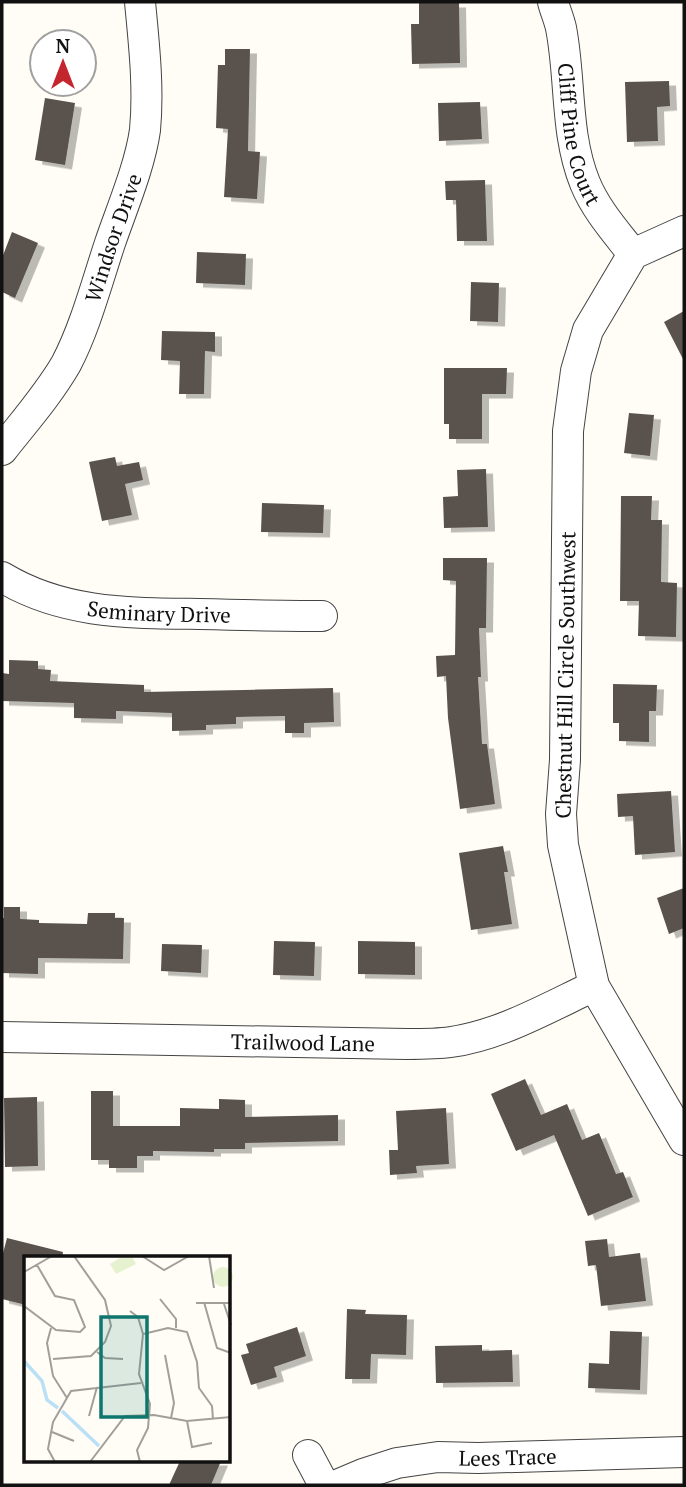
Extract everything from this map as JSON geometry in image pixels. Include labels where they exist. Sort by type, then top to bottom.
[{"type":"street","name":"Windsor Drive","points":[[2,450],[36,408],[66,363],[84,321],[135,173],[145,132],[145,57],[140,2]]},
{"type":"street","name":"Cliff Pine Court","points":[[553,2],[561,27],[573,134],[585,183],[599,211],[633,254]]},
{"type":"street","points":[[633,254],[684,231]]},
{"type":"street","name":"Chestnut Hill Circle Southwest","points":[[633,254],[588,330],[576,371],[568,430],[565,760],[561,814],[563,845],[594,986],[684,1140]]},
{"type":"street","name":"Seminary Drive","points":[[2,577],[23,589],[61,603],[101,610],[148,614],[322,616]]},
{"type":"street","name":"Trailwood Lane","points":[[2,1037],[407,1044],[450,1042],[517,1022],[594,986]]},
{"type":"street","name":"Lees Trace","points":[[337,1485],[397,1463],[438,1457],[684,1452]]},
{"type":"street","points":[[308,1455],[324,1485]]},
{"type":"building","points":[[419,3],[459,3],[460,63],[412,64],[411,24],[419,24]]},
{"type":"building","points":[[225,49],[250,49],[248,151],[260,152],[257,199],[224,197],[228,129],[216,128],[218,65],[225,65]]},
{"type":"building","points":[[669,81],[670,106],[657,107],[658,141],[627,142],[625,82]]},
{"type":"building","points":[[45,98],[75,103],[65,165],[35,160]]},
{"type":"building","points":[[480,102],[482,139],[439,141],[438,103]]},
{"type":"building","points":[[485,180],[487,241],[457,241],[456,200],[446,200],[445,181]]},
{"type":"building","points":[[12,232],[38,243],[15,298],[2,292],[2,258]]},
{"type":"building","points":[[197,252],[246,254],[245,285],[196,283]]},
{"type":"building","points":[[471,282],[499,283],[498,322],[470,321]]},
{"type":"building","points":[[684,311],[684,361],[664,322]]},
{"type":"building","points":[[162,331],[215,332],[215,352],[205,351],[204,394],[179,394],[180,361],[161,360]]},
{"type":"building","points":[[444,368],[507,368],[506,394],[482,394],[482,439],[449,439],[449,424],[444,424]]},
{"type":"building","points":[[629,413],[654,415],[650,456],[624,453]]},
{"type":"building","points":[[115,457],[117,466],[139,462],[143,480],[125,484],[132,515],[102,521],[89,462]]},
{"type":"building","points":[[486,469],[488,527],[444,528],[443,497],[458,496],[457,470]]},
{"type":"building","points":[[621,496],[652,496],[651,520],[662,520],[661,582],[677,583],[676,637],[638,636],[639,601],[620,601]]},
{"type":"building","points":[[262,503],[324,505],[323,533],[261,532]]},
{"type":"building","points":[[443,558],[487,558],[486,628],[479,628],[481,677],[478,677],[482,744],[487,744],[495,804],[460,809],[448,718],[446,676],[437,677],[436,656],[455,655],[456,581],[443,580]]},
{"type":"building","points":[[9,660],[38,661],[38,669],[51,670],[50,681],[144,685],[144,692],[333,688],[334,722],[304,723],[304,733],[285,733],[285,716],[236,717],[236,724],[206,725],[206,730],[172,731],[172,713],[116,711],[116,719],[74,718],[74,703],[2,701],[2,673],[9,674]]},
{"type":"building","points":[[613,684],[657,685],[656,711],[649,711],[649,742],[619,741],[619,723],[613,723]]},
{"type":"building","points":[[671,791],[675,852],[635,855],[633,816],[618,817],[617,794]]},
{"type":"building","points":[[503,846],[512,924],[471,930],[459,853]]},
{"type":"building","points":[[684,888],[684,928],[669,934],[657,898]]},
{"type":"building","points":[[4,907],[20,907],[20,919],[39,920],[39,923],[87,924],[88,913],[115,913],[115,918],[124,918],[123,959],[38,958],[38,974],[2,973]]},
{"type":"building","points":[[274,941],[315,942],[314,976],[273,975]]},
{"type":"building","points":[[358,941],[415,942],[415,975],[358,974]]},
{"type":"building","points":[[162,944],[202,945],[201,973],[161,971]]},
{"type":"building","points":[[525,1079],[541,1115],[567,1104],[582,1140],[599,1133],[616,1174],[623,1172],[633,1197],[588,1216],[554,1135],[516,1151],[491,1094]]},
{"type":"building","points":[[91,1091],[113,1091],[113,1126],[180,1126],[180,1108],[219,1109],[219,1099],[245,1100],[245,1117],[338,1115],[338,1141],[245,1143],[245,1149],[214,1149],[214,1152],[153,1151],[153,1156],[137,1156],[137,1168],[109,1168],[109,1160],[91,1160]]},
{"type":"building","points":[[37,1097],[38,1166],[5,1167],[4,1098]]},
{"type":"building","points":[[446,1108],[449,1164],[416,1166],[417,1173],[390,1175],[389,1150],[398,1150],[396,1111]]},
{"type":"building","points":[[7,1238],[63,1252],[62,1256],[24,1256],[24,1304],[2,1299],[2,1257]]},
{"type":"building","points":[[607,1239],[609,1257],[640,1253],[646,1301],[601,1306],[596,1265],[588,1266],[585,1241]]},
{"type":"building","points":[[347,1309],[366,1310],[365,1314],[407,1315],[406,1355],[371,1354],[370,1379],[345,1379]]},
{"type":"building","points":[[297,1327],[306,1356],[274,1367],[277,1377],[251,1385],[241,1355],[249,1353],[246,1344]]},
{"type":"building","points":[[610,1331],[642,1332],[640,1390],[588,1388],[589,1363],[609,1364]]},
{"type":"building","points":[[482,1345],[482,1351],[512,1350],[513,1382],[436,1383],[435,1346]]},
{"type":"building","points":[[180,1462],[221,1462],[211,1485],[169,1485]]}]
